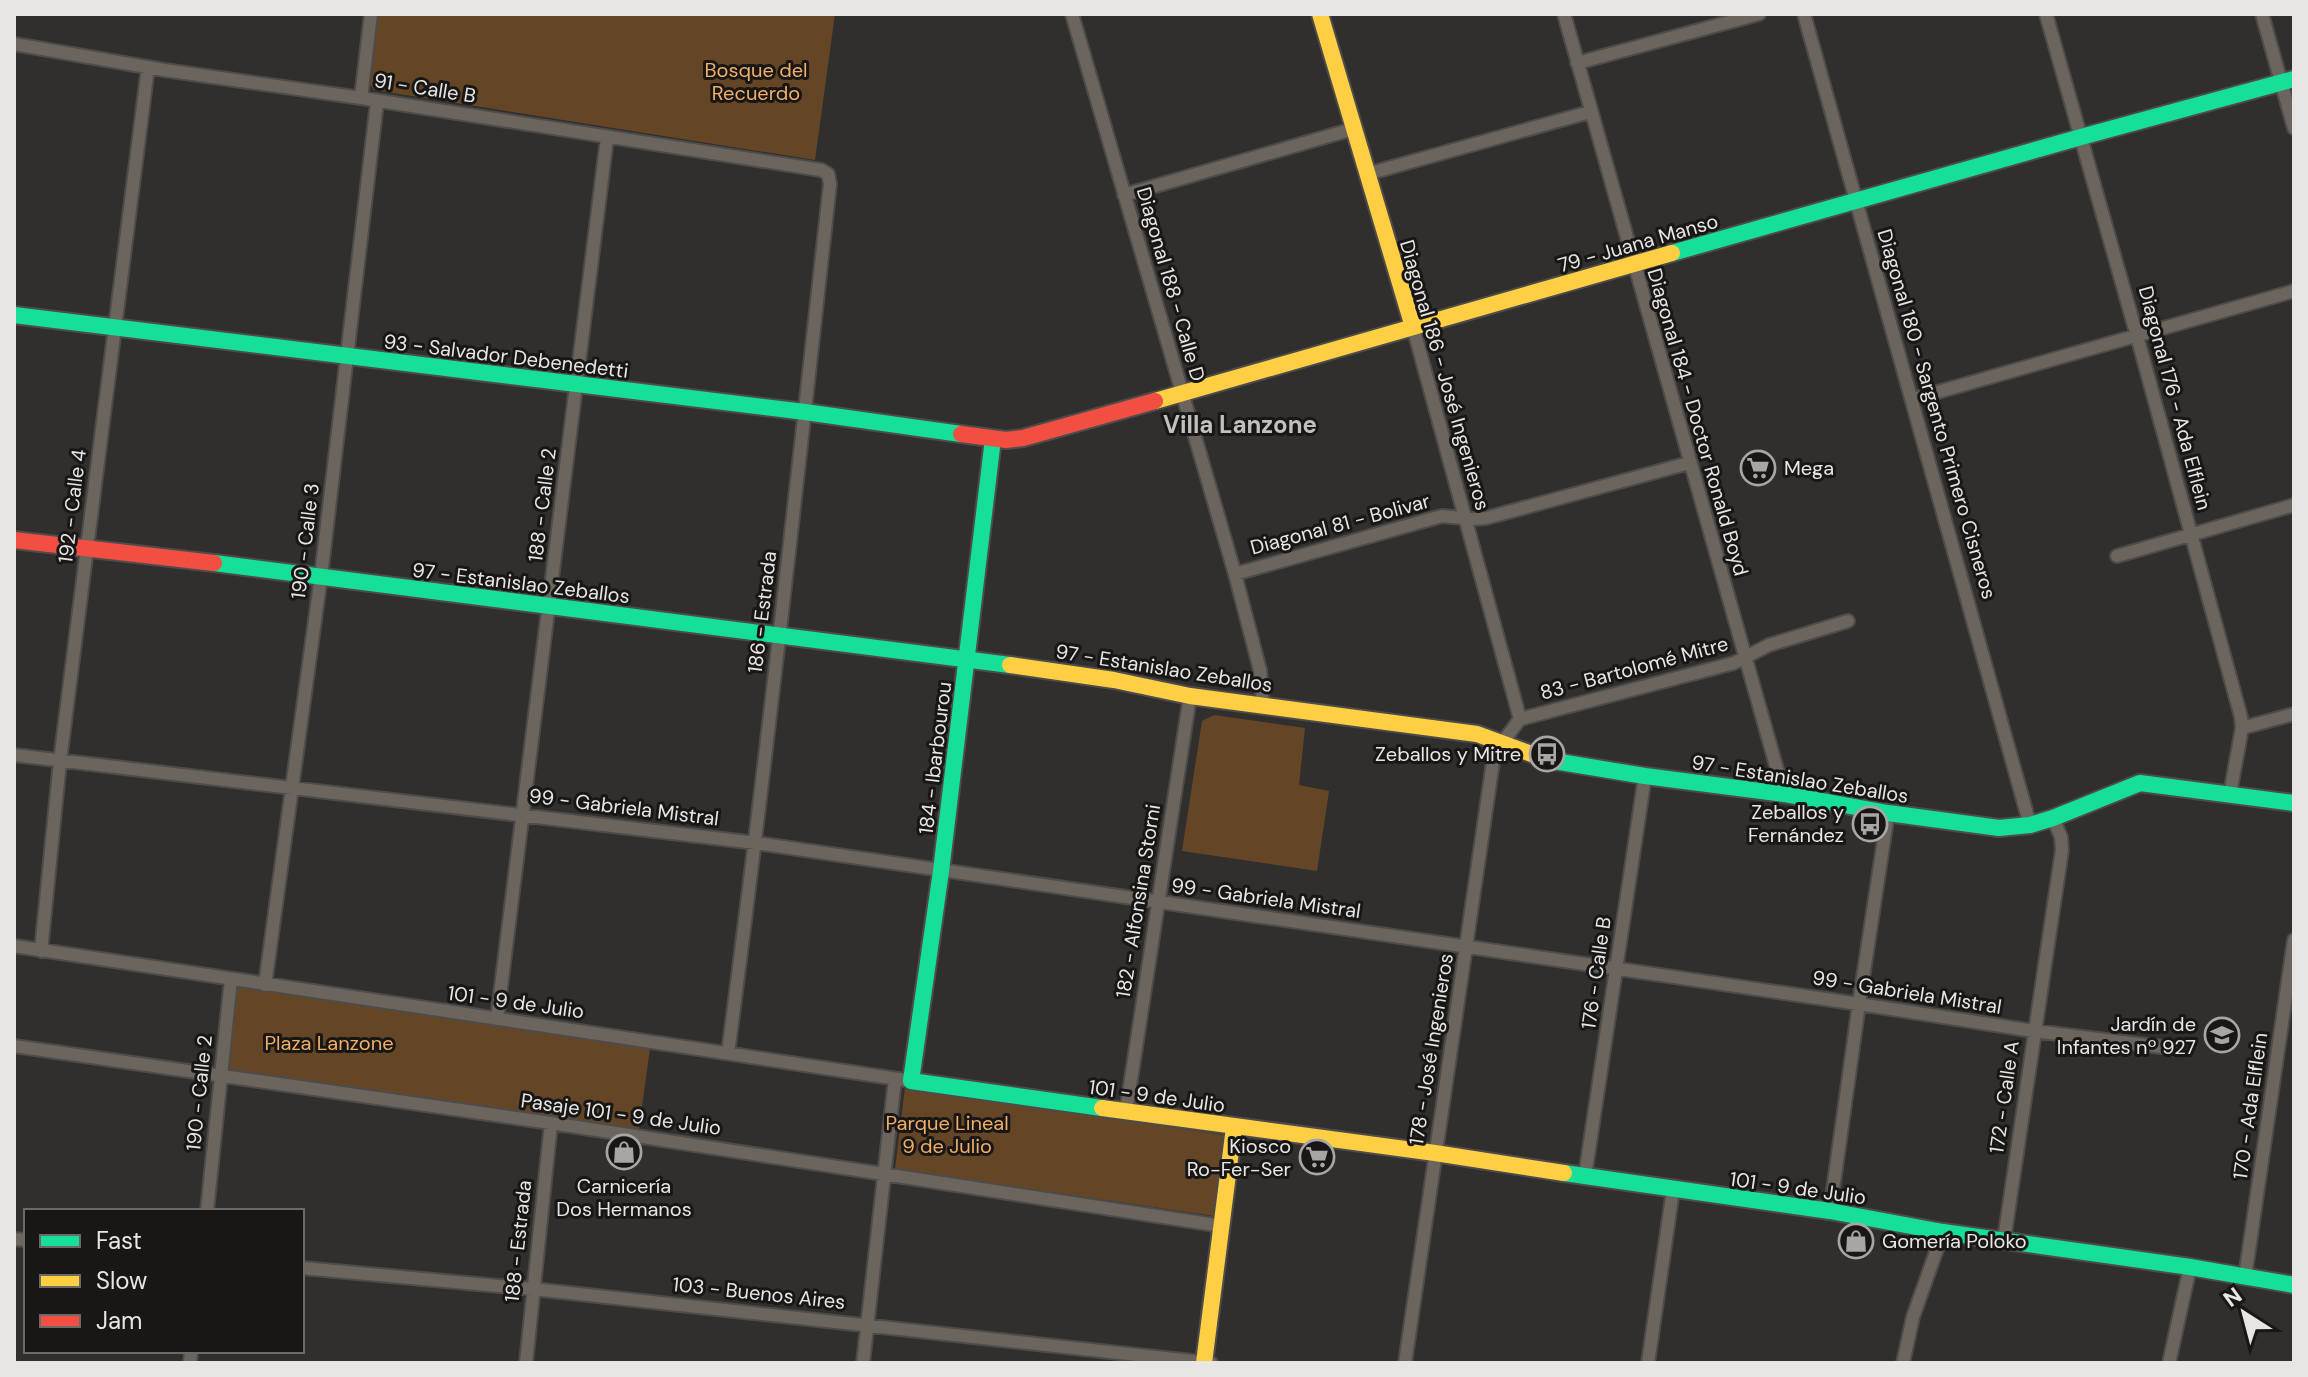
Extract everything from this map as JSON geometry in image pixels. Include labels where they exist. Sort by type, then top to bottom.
[{"type":"street","points":[[361,98],[371,14]]},
{"type":"street","name":"Diagonal 188 - Calle D","points":[[1072,14],[1235,574],[1260,670],[1263,704]]},
{"type":"street","name":"Diagonal 186 - José Ingenieros","points":[[1320,14],[1413,327],[1520,719]]},
{"type":"street","name":"Diagonal 184 - Doctor Ronald Boyd","points":[[1564,14],[1784,794]]},
{"type":"street","points":[[1577,63],[1759,14]]},
{"type":"street","name":"Diagonal 180 - Sargento Primero Cisneros","points":[[1804,14],[2030,825]]},
{"type":"street","name":"Diagonal 176 - Ada Elflein","points":[[2046,14],[2241,717],[2242,728],[2230,794]]},
{"type":"street","points":[[2262,14],[2288,81],[2294,128]]},
{"type":"street","name":"91 - Calle B","points":[[14,44],[821,170],[828,174]]},
{"type":"street","name":"192 - Calle 4","points":[[41,951],[60,761],[148,67]]},
{"type":"street","name":"79 - Juana Manso","points":[[993,439],[1023,438],[2288,81]]},
{"type":"street","name":"190 - Calle 3","points":[[265,985],[321,576],[377,102]]},
{"type":"street","points":[[1367,174],[1590,112]]},
{"type":"street","points":[[1124,195],[1353,129]]},
{"type":"street","name":"188 - Calle 2","points":[[497,1019],[607,138]]},
{"type":"street","name":"186 - Estrada","points":[[728,1053],[780,636],[830,184],[828,174]]},
{"type":"street","points":[[1913,399],[2294,291]]},
{"type":"street","name":"93 - Salvador Debenedetti","points":[[14,315],[805,412],[993,439]]},
{"type":"street","name":"184 - Ibarbourou","points":[[863,1363],[885,1173],[941,871],[993,439]]},
{"type":"street","name":"Diagonal 81 - Bolivar","points":[[1235,574],[1442,516],[1486,518],[1689,463]]},
{"type":"street","points":[[2117,556],[2294,505]]},
{"type":"street","name":"97 - Estanislao Zeballos","points":[[14,540],[321,576],[1114,680],[1190,696],[1477,734],[1540,759],[1999,828],[2030,825],[2053,818],[2140,783],[2294,803]]},
{"type":"street","name":"83 - Bartolomé Mitre","points":[[1520,719],[1725,666],[1769,645],[1848,621]]},
{"type":"street","name":"182 - Alfonsina Storni","points":[[1126,1112],[1190,696]]},
{"type":"street","points":[[2242,728],[2294,714]]},
{"type":"street","points":[[1502,743],[1520,719]]},
{"type":"street","name":"178 - José Ingenieros","points":[[1405,1363],[1493,762],[1502,743]]},
{"type":"street","name":"99 - Gabriela Mistral","points":[[14,755],[756,843],[2034,1031],[2178,1049]]},
{"type":"street","name":"176 - Calle B","points":[[1585,1176],[1645,776]]},
{"type":"street","points":[[1830,1211],[1888,813]]},
{"type":"street","name":"172 - Calle A","points":[[2004,1240],[2062,850],[2061,837],[2053,818]]},
{"type":"street","name":"170 - Ada Elflein","points":[[2245,1277],[2294,940]]},
{"type":"street","name":"101 - 9 de Julio","points":[[14,946],[903,1080],[1830,1211],[1943,1232],[2294,1285]]},
{"type":"street","name":"190 - Calle 2","points":[[207,1209],[231,979]]},
{"type":"street","name":"Pasaje 101 - 9 de Julio","points":[[14,1046],[551,1123],[1222,1226]]},
{"type":"street","name":"188 - Estrada","points":[[526,1363],[551,1123]]},
{"type":"street","points":[[1204,1363],[1234,1127]]},
{"type":"street","points":[[1648,1363],[1673,1190]]},
{"type":"street","points":[[1903,1363],[1913,1317],[1943,1232]]},
{"type":"street","points":[[2169,1363],[2190,1267]]},
{"type":"street","name":"103 - Buenos Aires","points":[[304,1268],[533,1289],[1211,1363]]},
{"type":"green space","name":"Bosque del Recuerdo","points":[[378,14],[835,14],[815,160],[374,90],[369,83]]},
{"type":"green space","points":[[1214,715],[1305,728],[1299,785],[1329,791],[1317,871],[1182,851],[1202,721]]},
{"type":"green space","name":"Plaza Lanzone","points":[[231,979],[651,1041],[638,1136],[220,1076]]},
{"type":"green space","name":"Parque Lineal 9 de Julio","points":[[905,1087],[1223,1135],[1214,1216],[895,1169]]},
{"type":"traffic: fast","points":[[1672,253],[2294,79]]},
{"type":"traffic: fast","points":[[14,315],[961,434]]},
{"type":"traffic: fast","points":[[993,439],[941,871],[911,1081],[1102,1108]]},
{"type":"traffic: fast","points":[[214,563],[1010,665]]},
{"type":"traffic: fast","points":[[1548,760],[1999,828],[2030,825],[2053,818],[2140,783],[2294,803]]},
{"type":"traffic: fast","points":[[1564,1173],[1830,1211],[1943,1232],[2294,1285]]},
{"type":"traffic: slow","points":[[1320,14],[1413,327]]},
{"type":"traffic: slow","points":[[1155,401],[1672,253]]},
{"type":"traffic: slow","points":[[1010,665],[1114,680],[1190,696],[1477,734],[1548,760]]},
{"type":"traffic: slow","points":[[1102,1108],[1564,1173]]},
{"type":"traffic: slow","points":[[1204,1363],[1234,1127]]},
{"type":"traffic: jam","points":[[961,434],[1006,440],[1023,438],[1155,401]]},
{"type":"traffic: jam","points":[[14,540],[214,563]]},
{"type":"place","name":"Mega","points":[[1758,468]]},
{"type":"place","name":"Zeballos y Mitre","points":[[1547,754]]},
{"type":"place","name":"Zeballos y Fernández","points":[[1870,824]]},
{"type":"place","name":"Jardín de Infantes nº 927","points":[[2222,1035]]},
{"type":"place","name":"Carnicería Dos Hermanos","points":[[624,1152]]},
{"type":"place","name":"Kiosco Ro-Fer-Ser","points":[[1317,1157]]},
{"type":"place","name":"Gomería Poloko","points":[[1856,1241]]},
{"type":"district","name":"Villa Lanzone","points":[[1240,424]]}]
